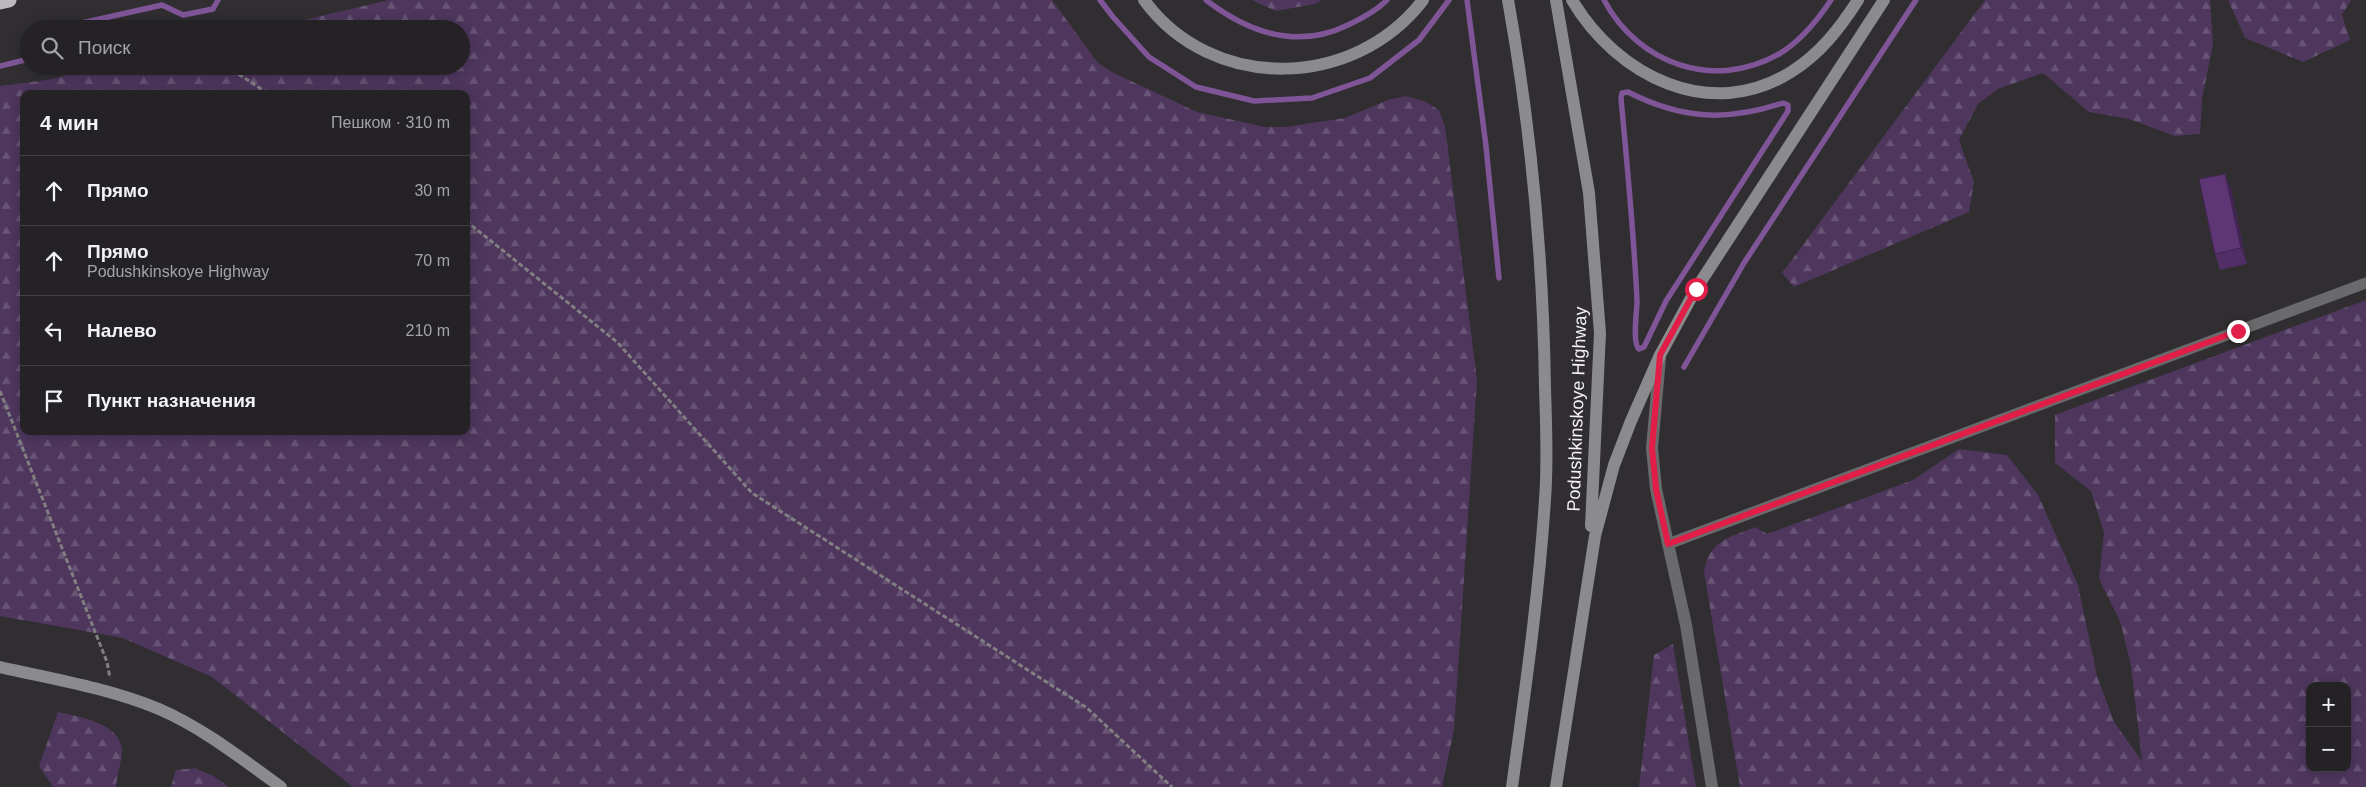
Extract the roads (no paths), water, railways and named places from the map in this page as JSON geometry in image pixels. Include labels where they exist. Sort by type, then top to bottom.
[{"type":"highway","points":[[0,2],[9,0]]},
{"type":"main road","points":[[1144,0],[1176,34],[1208,53],[1243,64],[1280,69],[1319,66],[1356,53],[1402,23],[1423,0]]},
{"type":"main road","points":[[1508,0],[1524,96],[1537,213],[1545,327],[1546,440],[1546,498],[1531,644],[1512,787]]},
{"type":"main road","name":"Podushkinskoye Highway","points":[[1556,0],[1589,193],[1600,333],[1588,583]]},
{"type":"main road","points":[[1572,0],[1593,29],[1616,54],[1644,74],[1673,86],[1711,93],[1750,89],[1792,72],[1829,40],[1858,0]]},
{"type":"main road","points":[[1556,787],[1600,511],[1630,421],[1660,355],[1721,248],[1884,0]]},
{"type":"main road","points":[[0,667],[112,693],[159,710],[182,720],[281,787]]},
{"type":"street","points":[[1660,355],[1652,448],[1656,489],[1686,625],[1712,787]]},
{"type":"lane","points":[[1668,544],[2366,283]]},
{"type":"waterway","points":[[95,20],[162,5],[183,15],[213,9],[218,0]]},
{"type":"waterway","points":[[1100,0],[1149,57],[1196,87],[1254,101],[1312,98],[1370,78],[1419,40],[1449,0]]},
{"type":"waterway","points":[[1206,0],[1222,12],[1256,29],[1292,37],[1329,32],[1348,25],[1364,17],[1387,0]]},
{"type":"waterway","points":[[1467,0],[1486,146],[1499,278]]},
{"type":"waterway","points":[[1604,0],[1619,22],[1637,41],[1657,55],[1680,65],[1704,70],[1729,70],[1754,65],[1779,54],[1808,30],[1831,0]]},
{"type":"waterway","points":[[1684,367],[1744,263],[1916,0]]},
{"type":"waterway","points":[[0,66],[20,61]]},
{"type":"waterway","points":[[1628,92],[1667,108],[1704,115],[1742,113],[1783,103],[1788,105],[1788,111],[1666,301],[1644,347],[1639,349],[1636,341],[1636,276],[1621,98],[1622,93],[1628,92]]}]
